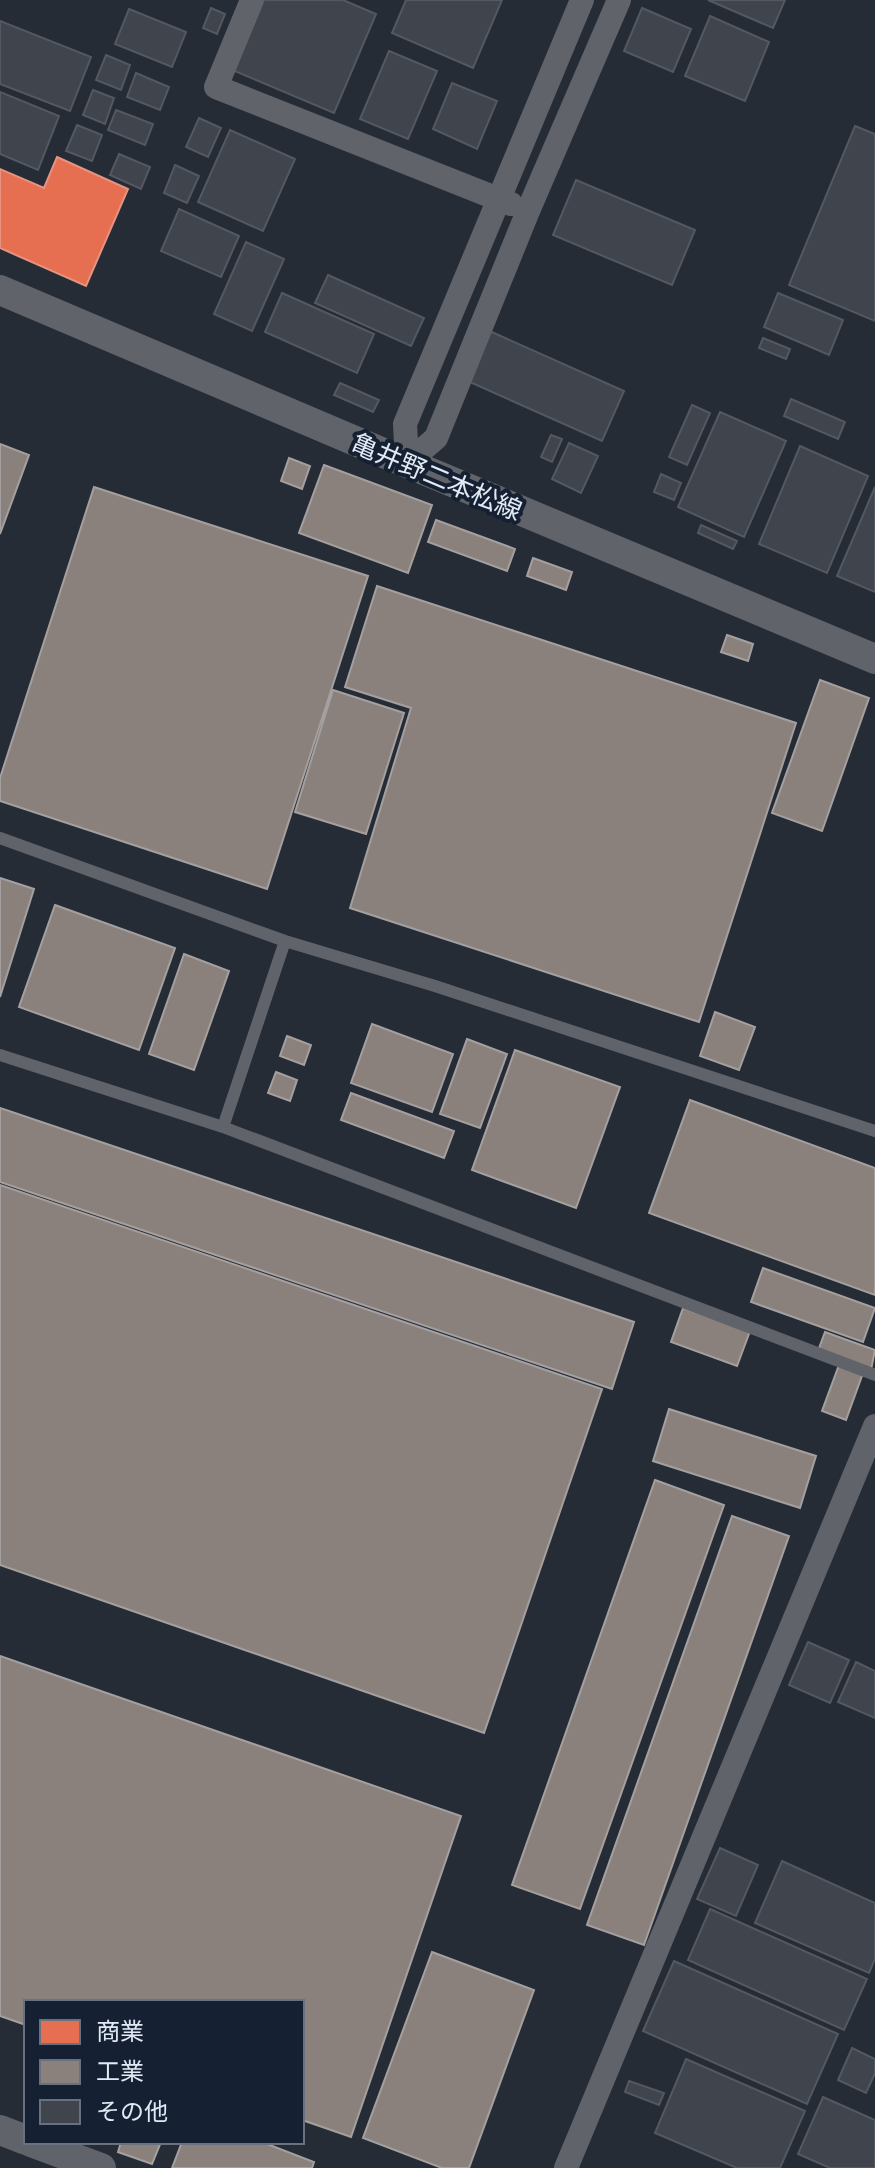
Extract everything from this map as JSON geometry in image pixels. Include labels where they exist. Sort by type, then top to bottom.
[{"type":"street","points":[[252,0],[216,87],[528,211]]},
{"type":"street","points":[[407,463],[405,424],[582,0]]},
{"type":"street","points":[[407,463],[436,438],[528,211],[619,0]]},
{"type":"street","name":"亀井野二本松線","points":[[0,290],[875,659]]},
{"type":"street","points":[[566,2168],[875,1426]]},
{"type":"street","points":[[0,2130],[24,2139]]},
{"type":"street","points":[[37,2144],[101,2168]]},
{"type":"lane","points":[[0,838],[285,941],[450,991],[875,1131]]},
{"type":"lane","points":[[223,1127],[285,941]]},
{"type":"lane","points":[[0,1055],[223,1127],[875,1375]]},
{"type":"building: 商業","points":[[57,157],[128,189],[86,286],[0,248],[0,169],[44,188]]},
{"type":"building: 工業","points":[[0,444],[29,455],[0,534]]},
{"type":"building: 工業","points":[[289,458],[310,466],[302,489],[281,481]]},
{"type":"building: 工業","points":[[324,465],[432,505],[408,573],[299,533]]},
{"type":"building: 工業","points":[[94,487],[368,576],[267,889],[0,801],[0,778]]},
{"type":"building: 工業","points":[[436,520],[515,549],[507,571],[428,542]]},
{"type":"building: 工業","points":[[533,558],[572,572],[566,590],[527,576]]},
{"type":"building: 工業","points":[[377,586],[796,723],[699,1022],[350,908],[411,708],[345,687]]},
{"type":"building: 工業","points":[[727,635],[753,644],[748,661],[721,652]]},
{"type":"building: 工業","points":[[820,680],[869,698],[822,831],[772,813]]},
{"type":"building: 工業","points":[[333,690],[404,713],[366,834],[295,812]]},
{"type":"building: 工業","points":[[0,878],[34,889],[0,997]]},
{"type":"building: 工業","points":[[55,905],[175,948],[139,1050],[19,1007]]},
{"type":"building: 工業","points":[[184,954],[229,971],[194,1070],[149,1054]]},
{"type":"building: 工業","points":[[715,1012],[755,1027],[739,1070],[700,1056]]},
{"type":"building: 工業","points":[[372,1024],[453,1054],[432,1112],[351,1083]]},
{"type":"building: 工業","points":[[287,1036],[311,1045],[304,1065],[280,1056]]},
{"type":"building: 工業","points":[[467,1039],[507,1054],[480,1128],[440,1114]]},
{"type":"building: 工業","points":[[515,1050],[620,1087],[576,1208],[472,1170]]},
{"type":"building: 工業","points":[[276,1072],[297,1080],[290,1101],[268,1093]]},
{"type":"building: 工業","points":[[351,1093],[454,1131],[444,1158],[341,1120]]},
{"type":"building: 工業","points":[[690,1100],[875,1168],[875,1295],[649,1213]]},
{"type":"building: 工業","points":[[0,1108],[634,1322],[612,1389],[0,1182]]},
{"type":"building: 工業","points":[[0,1185],[602,1389],[484,1733],[0,1565]]},
{"type":"building: 工業","points":[[763,1268],[875,1308],[863,1342],[751,1302]]},
{"type":"building: 工業","points":[[683,1308],[750,1331],[737,1366],[671,1342]]},
{"type":"building: 工業","points":[[825,1332],[875,1350],[871,1370],[818,1351]]},
{"type":"building: 工業","points":[[839,1365],[863,1373],[846,1420],[822,1411]]},
{"type":"building: 工業","points":[[669,1409],[816,1456],[800,1508],[653,1461]]},
{"type":"building: 工業","points":[[655,1480],[724,1505],[580,1909],[512,1885]]},
{"type":"building: 工業","points":[[732,1516],[789,1536],[644,1945],[587,1925]]},
{"type":"building: 工業","points":[[0,1656],[461,1816],[351,2137],[304,2121],[304,2000],[24,2000],[24,2024],[0,2016]]},
{"type":"building: 工業","points":[[432,1952],[534,1990],[469,2168],[442,2168],[363,2138]]},
{"type":"building: 工業","points":[[120,2144],[160,2144],[152,2164],[118,2152]]},
{"type":"building: 工業","points":[[181,2144],[267,2144],[314,2162],[312,2168],[172,2168]]},
{"type":"building: その他","points":[[259,0],[343,0],[376,14],[334,113],[230,69]]},
{"type":"building: その他","points":[[406,0],[502,0],[473,68],[392,33]]},
{"type":"building: その他","points":[[708,0],[785,0],[773,28]]},
{"type":"building: その他","points":[[211,8],[225,14],[217,34],[203,28]]},
{"type":"building: その他","points":[[642,8],[691,29],[673,72],[624,51]]},
{"type":"building: その他","points":[[129,9],[186,32],[172,67],[115,44]]},
{"type":"building: その他","points":[[710,16],[769,42],[745,101],[685,76]]},
{"type":"building: その他","points":[[0,21],[91,57],[70,111],[0,84]]},
{"type":"building: その他","points":[[389,51],[437,71],[408,139],[360,119]]},
{"type":"building: その他","points":[[106,55],[130,65],[121,90],[96,80]]},
{"type":"building: その他","points":[[136,73],[169,87],[160,110],[127,97]]},
{"type":"building: その他","points":[[452,83],[497,101],[477,149],[433,129]]},
{"type":"building: その他","points":[[93,90],[114,98],[105,124],[83,115]]},
{"type":"building: その他","points":[[0,92],[59,116],[38,170],[0,154]]},
{"type":"building: その他","points":[[116,110],[153,124],[145,145],[108,130]]},
{"type":"building: その他","points":[[199,118],[221,128],[208,157],[186,147]]},
{"type":"building: その他","points":[[77,125],[102,135],[92,161],[66,151]]},
{"type":"building: その他","points":[[855,126],[875,134],[875,321],[789,285]]},
{"type":"building: その他","points":[[230,130],[295,159],[263,231],[198,202]]},
{"type":"building: その他","points":[[119,154],[150,167],[141,189],[110,175]]},
{"type":"building: その他","points":[[175,165],[199,176],[187,203],[164,193]]},
{"type":"building: その他","points":[[576,180],[695,230],[672,285],[553,235]]},
{"type":"building: その他","points":[[179,209],[239,236],[221,277],[161,251]]},
{"type":"building: その他","points":[[246,242],[284,259],[252,331],[214,314]]},
{"type":"building: その他","points":[[328,275],[424,318],[411,346],[315,303]]},
{"type":"building: その他","points":[[282,293],[374,334],[357,373],[265,332]]},
{"type":"building: その他","points":[[778,293],[843,320],[829,355],[764,327]]},
{"type":"building: その他","points":[[485,329],[624,391],[602,441],[463,379]]},
{"type":"building: その他","points":[[763,338],[790,349],[786,359],[759,348]]},
{"type":"building: その他","points":[[340,383],[379,400],[373,412],[334,395]]},
{"type":"building: その他","points":[[791,399],[845,422],[838,439],[784,416]]},
{"type":"building: その他","points":[[692,405],[710,413],[687,465],[669,457]]},
{"type":"building: その他","points":[[720,412],[786,441],[744,537],[678,507]]},
{"type":"building: その他","points":[[551,435],[562,439],[552,462],[541,457]]},
{"type":"building: その他","points":[[569,443],[598,456],[581,493],[552,479]]},
{"type":"building: その他","points":[[800,446],[868,476],[827,573],[759,544]]},
{"type":"building: その他","points":[[661,474],[681,483],[674,500],[654,492]]},
{"type":"building: その他","points":[[875,487],[875,592],[837,576]]},
{"type":"building: その他","points":[[701,525],[737,541],[733,549],[698,533]]},
{"type":"building: その他","points":[[808,1642],[849,1660],[830,1703],[789,1685]]},
{"type":"building: その他","points":[[856,1662],[875,1671],[875,1718],[838,1702]]},
{"type":"building: その他","points":[[720,1848],[758,1865],[736,1916],[697,1899]]},
{"type":"building: その他","points":[[782,1861],[875,1903],[875,1959],[869,1973],[755,1923]]},
{"type":"building: その他","points":[[710,1909],[867,1979],[844,2030],[688,1960]]},
{"type":"building: その他","points":[[674,1961],[838,2034],[807,2104],[643,2031]]},
{"type":"building: その他","points":[[852,2048],[875,2059],[875,2073],[866,2093],[838,2080]]},
{"type":"building: その他","points":[[686,2059],[805,2111],[780,2168],[737,2168],[655,2133]]},
{"type":"building: その他","points":[[629,2081],[664,2093],[659,2105],[625,2092]]},
{"type":"building: その他","points":[[823,2097],[875,2120],[875,2168],[830,2168],[798,2154]]}]
